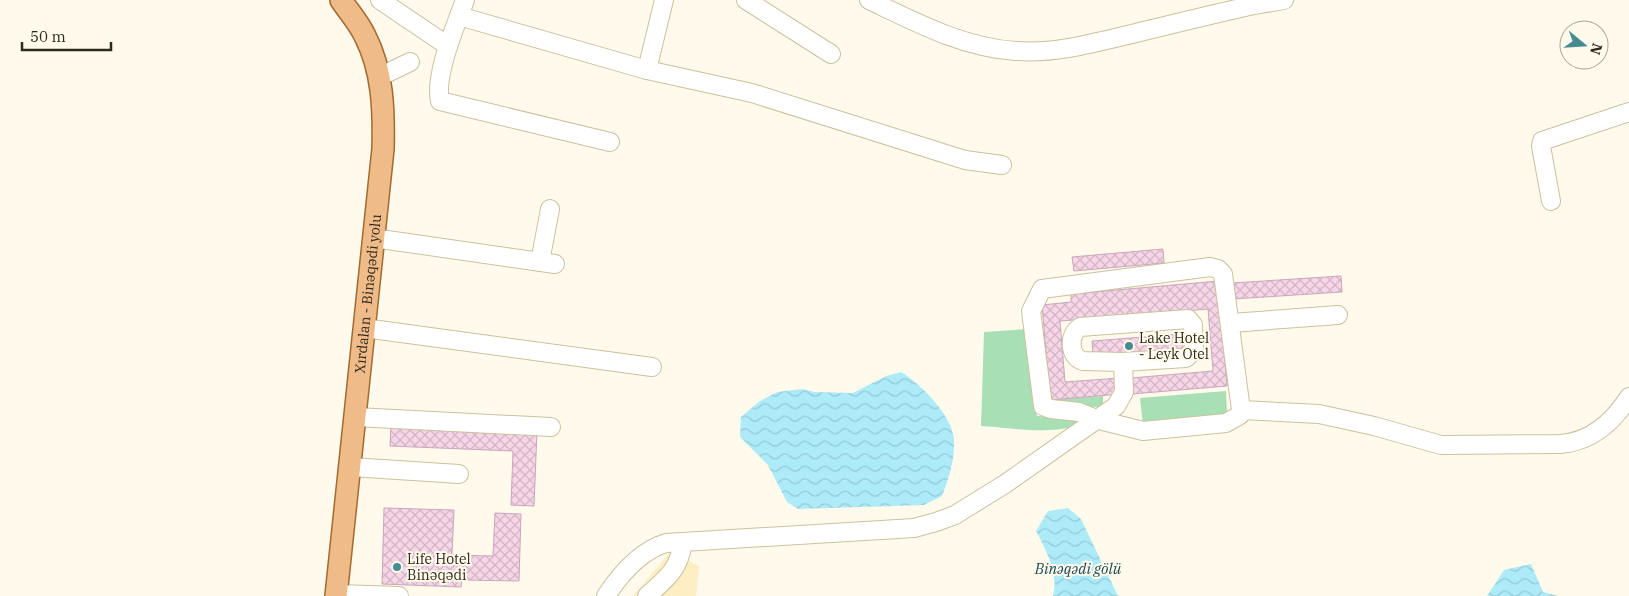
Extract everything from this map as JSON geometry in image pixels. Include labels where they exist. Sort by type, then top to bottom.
[{"type":"main road","name":"Xırdalan - Binəqədi yolu","points":[[337,595],[383,149],[383,99],[379,77],[365,36],[342,0]]},
{"type":"street","points":[[380,0],[448,46]]},
{"type":"street","points":[[647,70],[664,0]]},
{"type":"street","points":[[746,0],[831,54]]},
{"type":"street","points":[[869,0],[937,32],[979,45],[1015,51],[1046,51],[1077,47],[1254,5],[1284,0]]},
{"type":"street","points":[[610,142],[440,101],[438,92],[448,46],[462,8],[647,70],[722,85],[965,160],[1002,165]]},
{"type":"street","points":[[379,77],[410,62]]},
{"type":"street","points":[[1551,201],[1541,146],[1542,141],[1629,112]]},
{"type":"street","points":[[373,238],[548,263],[550,209]]},
{"type":"street","points":[[1210,268],[1218,269],[1223,274],[1242,410],[1235,419],[1226,423],[1150,431],[1099,420],[1079,412],[1051,409],[1043,406],[1031,311],[1042,289],[1210,268]]},
{"type":"street","points":[[1231,323],[1338,315]]},
{"type":"street","points":[[1188,319],[1193,325],[1194,350],[1186,358],[1122,362],[1077,359],[1073,354],[1072,337],[1075,331],[1080,327],[1188,319]]},
{"type":"street","points":[[364,328],[652,367]]},
{"type":"street","points":[[606,596],[623,573],[646,552],[666,543],[914,528],[955,515],[1005,484],[1099,420],[1121,400],[1124,392],[1122,362]]},
{"type":"street","points":[[1242,410],[1319,414],[1374,426],[1441,445],[1560,444],[1575,442],[1592,434],[1614,417],[1629,396]]},
{"type":"street","points":[[356,417],[551,427]]},
{"type":"street","points":[[351,467],[459,474]]},
{"type":"street","points":[[647,596],[678,565],[683,542]]},
{"type":"street","points":[[337,595],[399,596]]},
{"type":"shaded area","points":[[670,552],[699,566],[696,596],[633,596]]},
{"type":"green space","points":[[1027,329],[1037,416],[1078,417],[1084,420],[1076,425],[1064,429],[1050,430],[981,426],[984,332]]},
{"type":"green space","points":[[1226,391],[1227,412],[1219,419],[1143,426],[1140,398]]},
{"type":"green space","points":[[1103,396],[1103,407],[1057,406],[1050,400]]},
{"type":"water","points":[[901,372],[926,392],[942,411],[948,421],[954,440],[951,468],[942,496],[924,505],[798,509],[787,502],[768,465],[740,437],[741,417],[760,401],[777,392],[802,389],[815,392],[853,393],[886,376]]},
{"type":"water","name":"Binəqədi gölü","points":[[1068,508],[1081,519],[1118,596],[1053,596],[1053,571],[1036,531],[1048,511]]},
{"type":"water","points":[[1531,564],[1543,592],[1558,596],[1487,596],[1504,570]]},
{"type":"building","points":[[1163,249],[1164,263],[1074,271],[1072,257]]},
{"type":"building","points":[[1341,276],[1342,292],[1233,299],[1232,283]]},
{"type":"building","points":[[1219,281],[1227,386],[1132,394],[1131,378],[1213,371],[1208,309],[1060,321],[1065,382],[1119,378],[1120,394],[1050,400],[1042,305],[1071,302],[1071,294]]},
{"type":"building","points":[[1182,334],[1183,349],[1093,356],[1092,341]]},
{"type":"building","points":[[391,425],[537,431],[534,506],[511,505],[513,451],[390,446]]},
{"type":"building","points":[[384,508],[454,510],[452,555],[493,556],[495,513],[521,514],[519,581],[462,580],[461,587],[382,584]]},
{"type":"place","name":"Lake Hotel - Leyk Otel","points":[[1129,346]]},
{"type":"place","name":"Life Hotel Binəqədi","points":[[397,567]]}]
